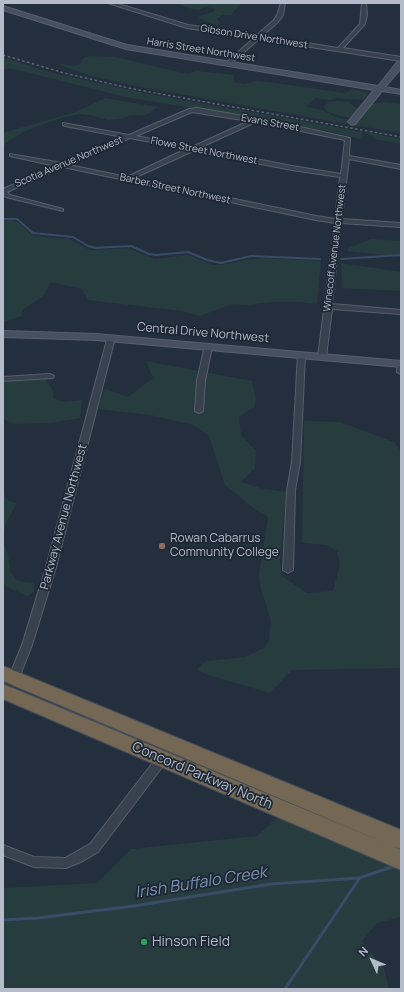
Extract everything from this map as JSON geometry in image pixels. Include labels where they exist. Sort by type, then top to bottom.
[{"type":"highway","name":"Concord Parkway North","points":[[6,683],[162,759],[189,770],[193,765],[200,765],[346,827],[401,860]]},
{"type":"highway","name":"Concord Parkway North","points":[[6,683],[346,827],[391,836]]},
{"type":"street","name":"Gibson Drive Northwest","points":[[110,3],[187,26],[401,60]]},
{"type":"street","points":[[228,64],[258,38],[280,15],[283,3]]},
{"type":"street","points":[[339,50],[362,24],[364,3]]},
{"type":"street","name":"Harris Street Northwest","points":[[3,8],[126,47],[401,92]]},
{"type":"street","points":[[352,122],[401,63]]},
{"type":"street","name":"Evans Street","points":[[191,110],[255,120],[348,139]]},
{"type":"street","name":"Scotia Avenue Northwest","points":[[61,210],[8,196],[4,192],[5,190],[191,110]]},
{"type":"street","points":[[128,179],[255,120]]},
{"type":"street","name":"Flowe Street Northwest","points":[[65,124],[292,168],[344,176]]},
{"type":"street","name":"Winecoff Avenue Northwest","points":[[322,357],[348,139]]},
{"type":"street","name":"Barber Street Northwest","points":[[12,155],[338,221],[401,225]]},
{"type":"street","points":[[346,157],[401,167]]},
{"type":"street","points":[[328,306],[401,312]]},
{"type":"street","name":"Central Drive Northwest","points":[[3,334],[111,338],[401,364]]},
{"type":"street","name":"Parkway Avenue Northwest","points":[[6,683],[27,645],[51,567],[111,338]]},
{"type":"street","points":[[199,411],[201,381],[208,347]]},
{"type":"street","points":[[288,570],[291,490],[296,462],[301,355]]},
{"type":"street","points":[[401,364],[401,372]]},
{"type":"street","points":[[3,380],[50,376]]},
{"type":"street","points":[[3,850],[34,862],[66,863],[79,858],[94,848],[162,759]]},
{"type":"green space","points":[[177,3],[241,3],[231,15],[222,15],[217,19],[220,22],[217,26],[198,17],[214,11],[215,9],[207,7],[198,10]]},
{"type":"green space","points":[[3,57],[49,72],[160,96],[363,132],[360,139],[327,131],[126,97],[10,68],[3,70]]},
{"type":"green space","points":[[85,57],[115,57],[188,74],[196,71],[234,75],[234,82],[245,84],[255,81],[269,82],[345,93],[352,89],[369,93],[363,100],[337,98],[328,100],[315,98],[306,107],[322,110],[338,118],[349,120],[346,124],[135,86],[91,76],[60,65],[63,64],[74,66],[80,64]]},
{"type":"green space","points":[[105,98],[158,107],[146,115],[131,115],[120,119],[108,120],[90,115],[79,114],[64,117],[25,131],[6,143],[3,150],[3,134],[6,132],[76,112]]},
{"type":"green space","points":[[328,102],[349,102],[357,109],[349,118],[336,115],[327,111],[324,107]]},
{"type":"green space","points":[[383,102],[401,104],[401,133],[354,125],[371,104]]},
{"type":"green space","points":[[366,132],[401,139],[401,144],[375,139]]},
{"type":"green space","points":[[11,220],[18,222],[35,236],[69,239],[90,250],[128,248],[155,259],[188,255],[213,265],[265,258],[321,261],[317,304],[299,302],[271,302],[247,305],[232,304],[200,316],[182,311],[88,300],[82,289],[51,282],[44,295],[24,309],[21,316],[3,322],[3,221]]},
{"type":"green space","points":[[371,239],[401,241],[401,257],[347,251],[349,248]]},
{"type":"green space","points":[[341,263],[401,272],[401,291],[342,288]]},
{"type":"green space","points":[[146,361],[252,381],[256,399],[254,407],[239,417],[241,435],[256,451],[255,468],[241,482],[260,488],[286,492],[280,560],[282,576],[307,593],[333,591],[340,565],[337,551],[327,545],[302,543],[304,421],[340,422],[394,442],[401,451],[401,668],[292,670],[270,693],[205,674],[197,669],[206,661],[245,657],[264,648],[269,641],[271,621],[261,589],[259,575],[268,517],[257,511],[225,485],[209,436],[193,425],[150,415],[98,409],[105,389],[128,397],[153,378]]},
{"type":"green space","points":[[45,379],[53,390],[53,398],[64,402],[82,400],[80,418],[50,423],[14,424],[3,419],[3,382]]},
{"type":"green space","points":[[3,492],[8,501],[17,503],[8,519],[3,540]]},
{"type":"green space","points":[[3,542],[8,554],[10,571],[17,581],[34,583],[34,592],[27,596],[3,585]]},
{"type":"green space","points":[[279,816],[401,868],[401,917],[377,923],[362,941],[384,969],[389,989],[3,989],[3,888],[97,883],[131,849],[257,836]]},
{"type":"waterway","points":[[3,219],[17,219],[33,233],[73,237],[88,246],[95,248],[131,246],[149,254],[156,255],[188,252],[207,260],[221,263],[251,256],[320,259]]},
{"type":"waterway","points":[[341,259],[401,255]]},
{"type":"waterway","name":"Irish Buffalo Creek","points":[[3,920],[38,918],[134,906],[271,884],[359,878],[401,864]]},
{"type":"waterway","points":[[285,989],[359,879]]},
{"type":"railway","points":[[3,55],[64,73],[133,89],[401,137]]},
{"type":"place","name":"Rowan Cabarrus Community College","points":[[162,546]]},
{"type":"place","name":"Hinson Field","points":[[144,942]]}]
